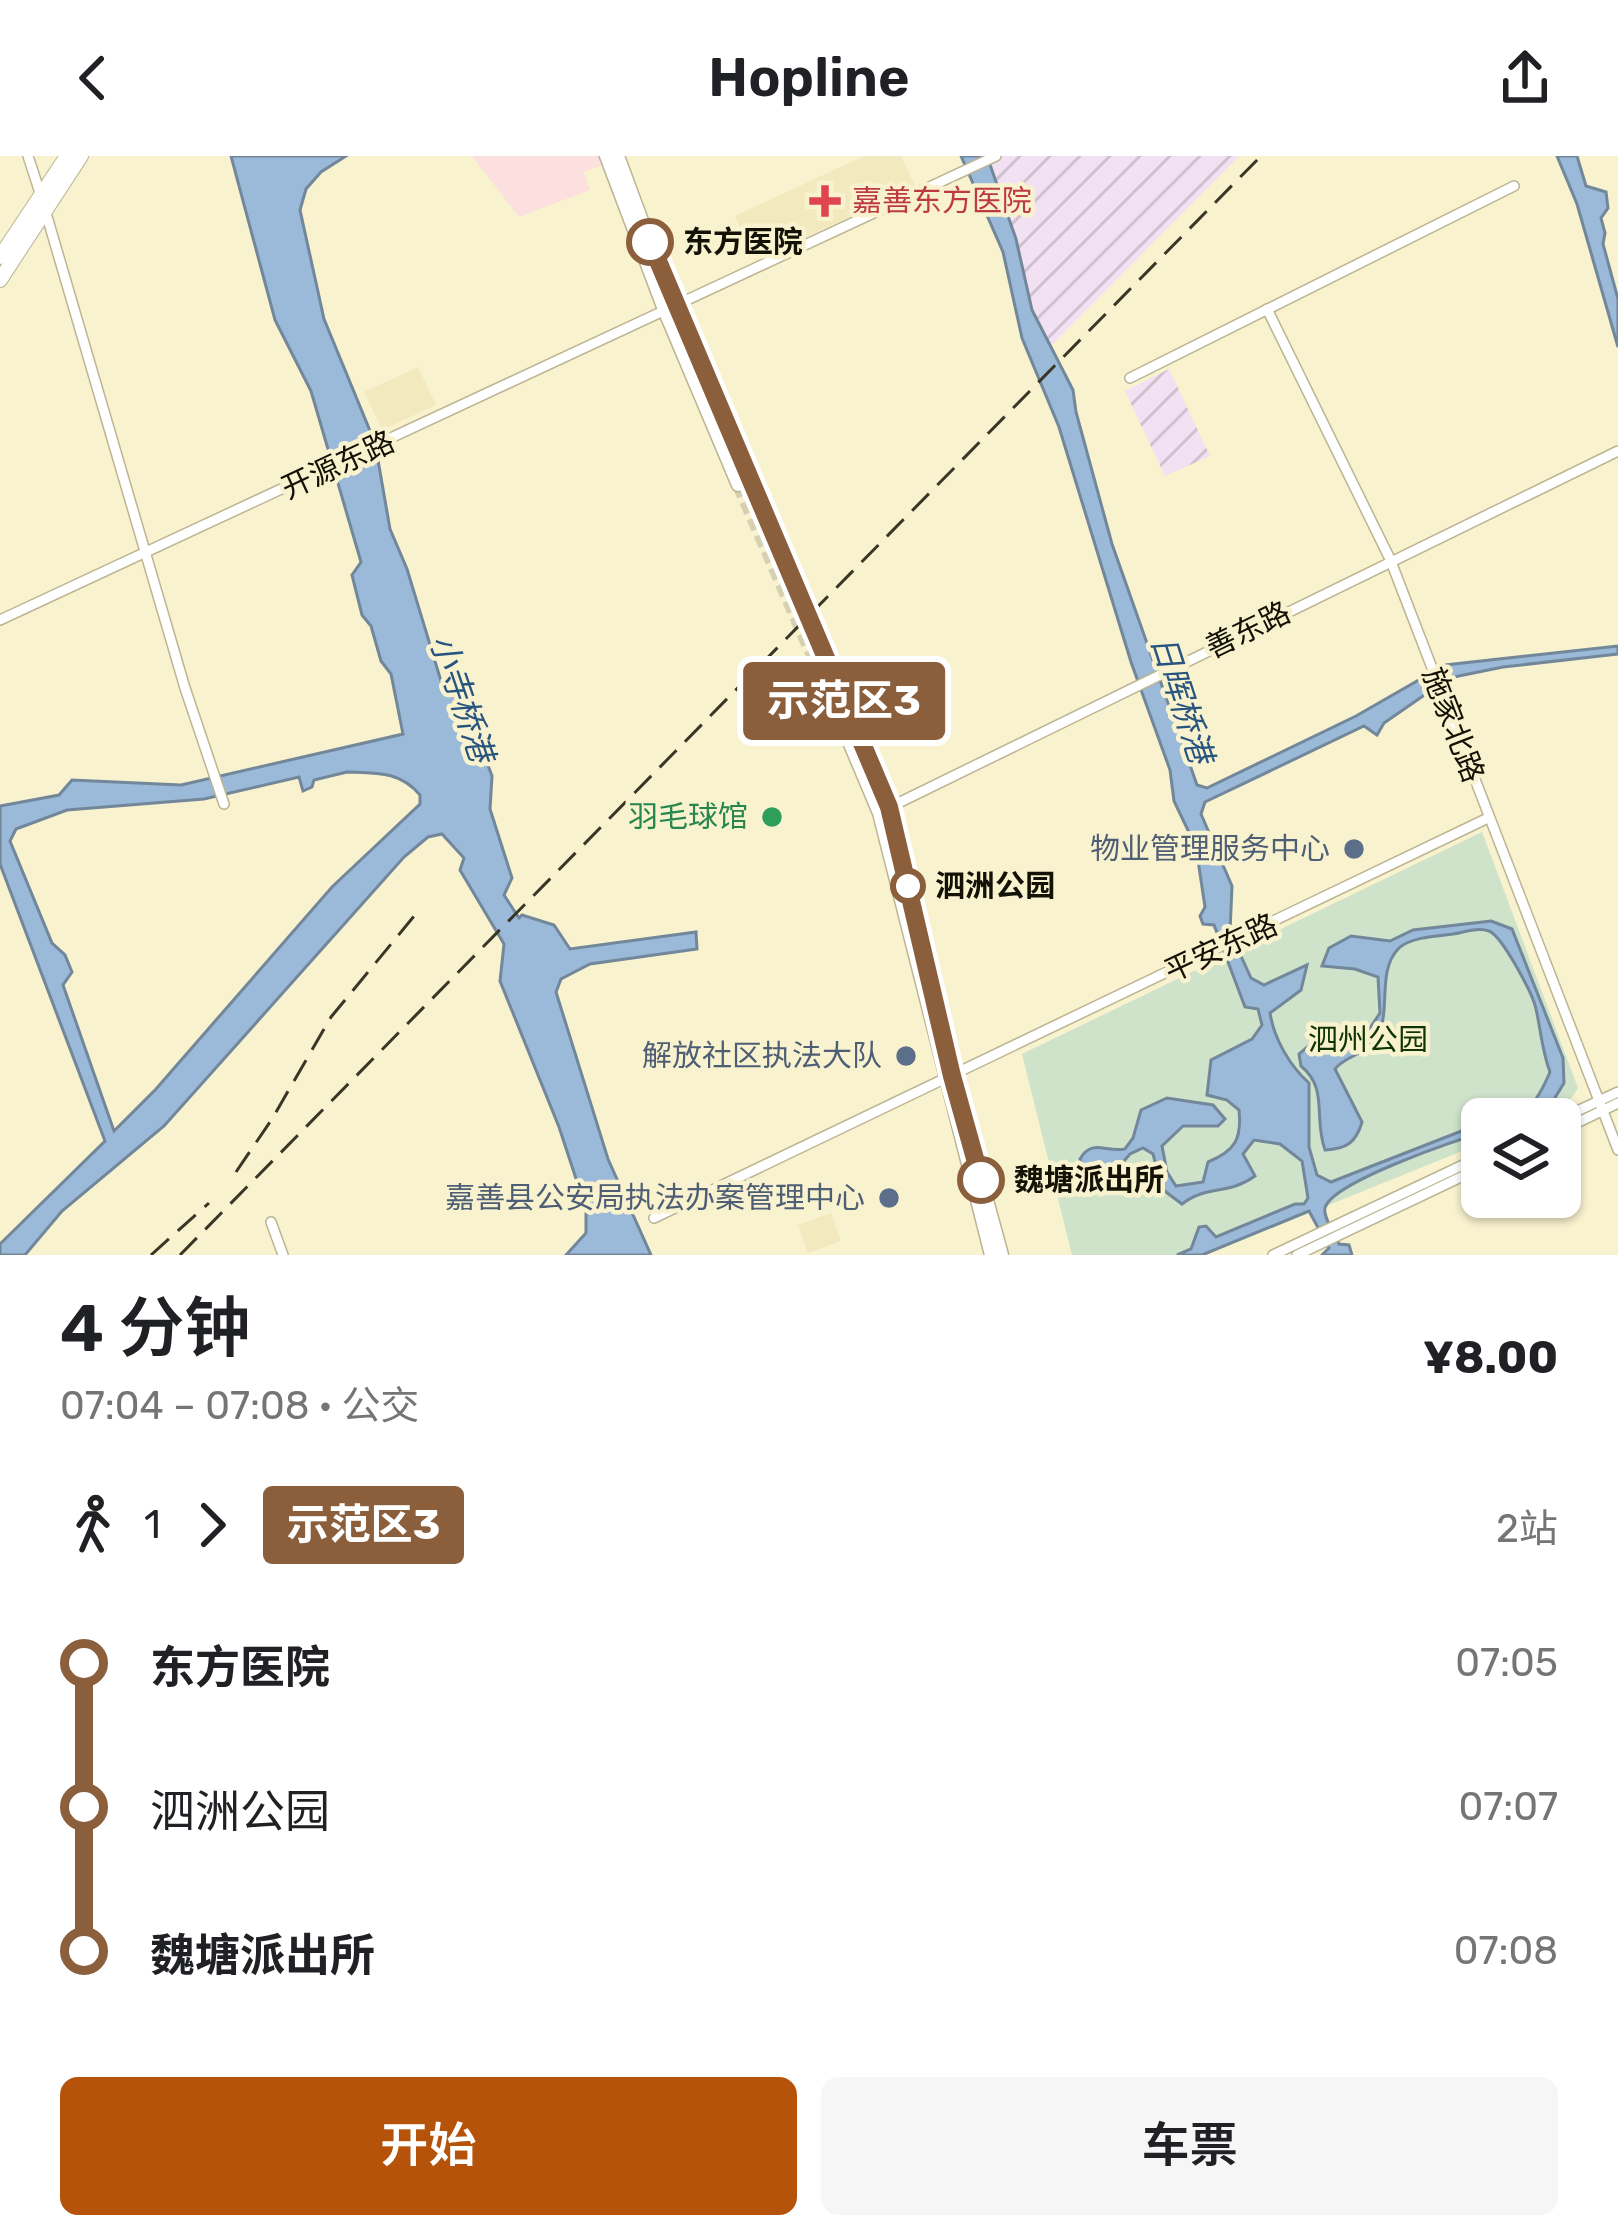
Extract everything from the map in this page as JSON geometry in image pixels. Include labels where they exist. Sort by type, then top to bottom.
[{"type":"highway","points":[[0,280],[67,156]]},
{"type":"highway","points":[[0,257],[81,156]]},
{"type":"main road","points":[[605,156],[743,483]]},
{"type":"main road","points":[[618,156],[670,310]]},
{"type":"main road","points":[[853,735],[884,810],[991,1255]]},
{"type":"main road","points":[[948,1079],[1002,1255]]},
{"type":"street","points":[[28,156],[224,804]]},
{"type":"street","name":"开源东路","points":[[0,620],[996,156]]},
{"type":"street","points":[[1130,378],[1514,186]]},
{"type":"street","name":"施家北路","points":[[1267,309],[1390,560],[1618,1150]]},
{"type":"street","name":"善东路","points":[[884,810],[1618,451]]},
{"type":"street","name":"平安东路","points":[[653,1218],[1488,818]]},
{"type":"street","points":[[1581,1118],[1618,1092]]},
{"type":"street","points":[[1581,1112],[1618,1103]]},
{"type":"street","points":[[1338,1230],[1461,1167]]},
{"type":"street","points":[[1273,1255],[1461,1176]]},
{"type":"street","points":[[271,1222],[283,1255]]},
{"type":"street","points":[[1297,1255],[1318,1239]]},
{"type":"shaded area","points":[[472,156],[599,156],[602,165],[584,172],[590,190],[519,217]]},
{"type":"shaded area","name":"嘉善东方医院","points":[[864,156],[901,156],[915,186],[755,261],[735,216]]},
{"type":"shaded area","points":[[985,156],[1239,156],[1049,348],[1034,316]]},
{"type":"shaded area","points":[[418,367],[436,405],[382,430],[364,392]]},
{"type":"shaded area","points":[[1169,369],[1210,456],[1165,476],[1125,391]]},
{"type":"shaded area","points":[[831,1213],[841,1241],[808,1253],[798,1225]]},
{"type":"green space","name":"泗州公园","points":[[1482,832],[1578,1088],[1570,1098],[1461,1098],[1461,1151],[1205,1255],[1072,1255],[1022,1054]]},
{"type":"water","name":"小寺桥港","points":[[231,156],[346,156],[306,189],[300,210],[324,319],[375,443],[390,529],[441,681],[457,683],[492,776],[490,809],[512,878],[504,895],[519,918],[554,925],[570,949],[696,932],[697,949],[590,964],[561,979],[556,992],[608,1159],[651,1255],[566,1255],[586,1233],[586,1209],[559,1127],[500,981],[504,944],[460,870],[464,858],[442,834],[428,837],[404,857],[164,1126],[62,1211],[25,1255],[0,1255],[0,1244],[105,1141],[0,864],[0,806],[59,795],[72,780],[181,785],[403,734],[391,674],[362,615],[352,575],[361,562],[311,391],[275,320]],"holes":[[[347,772],[404,781],[420,795],[420,804],[332,887],[114,1131],[63,985],[72,972],[65,955],[52,943],[10,841],[16,829],[67,810],[204,799],[299,777],[303,791],[314,780]]]},
{"type":"water","points":[[961,156],[987,156],[1016,239],[1032,310],[1073,390],[1112,544],[1197,785],[1207,788],[1356,716],[1445,665],[1618,646],[1618,654],[1449,678],[1384,723],[1377,735],[1364,726],[1205,802],[1201,814],[1232,886],[1230,932],[1251,978],[1264,985],[1307,965],[1301,990],[1270,1013],[1284,1051],[1309,1083],[1309,1147],[1317,1175],[1331,1182],[1461,1131],[1461,1140],[1396,1164],[1332,1198],[1326,1216],[1339,1244],[1349,1245],[1352,1255],[1322,1255],[1329,1248],[1309,1211],[1202,1255],[1177,1255],[1191,1249],[1199,1227],[1206,1226],[1216,1237],[1304,1204],[1308,1198],[1302,1161],[1280,1144],[1254,1140],[1243,1154],[1255,1176],[1182,1204],[1162,1189],[1153,1154],[1143,1148],[1130,1154],[1111,1176],[1085,1175],[1080,1159],[1089,1149],[1125,1149],[1141,1110],[1167,1098],[1213,1105],[1225,1119],[1218,1126],[1183,1126],[1162,1146],[1167,1172],[1176,1186],[1203,1182],[1208,1162],[1235,1143],[1239,1129],[1239,1110],[1227,1100],[1207,1095],[1211,1060],[1252,1039],[1262,1025],[1258,1009],[1245,1007],[1214,925],[1203,924],[1200,916],[1205,907],[1196,847],[1174,801],[1170,770],[1131,662],[1059,427],[1022,338],[1003,252]]},
{"type":"water","points":[[1557,156],[1577,156],[1586,186],[1606,192],[1603,244],[1618,299],[1618,347],[1577,204]]},
{"type":"water","points":[[1491,921],[1512,929],[1563,1058],[1564,1083],[1555,1098],[1536,1098],[1550,1072],[1534,1002],[1495,935],[1480,930],[1425,938],[1404,944],[1392,957],[1384,1015],[1373,1043],[1335,1069],[1362,1122],[1349,1144],[1325,1150],[1318,1094],[1299,1054],[1312,1043],[1358,1046],[1380,1013],[1378,977],[1322,966],[1329,948],[1351,936],[1390,941],[1413,930]]},
{"type":"tunnel","points":[[748,480],[858,734]]},
{"type":"tunnel","points":[[738,485],[847,737]]},
{"type":"railway","points":[[180,1255],[1261,156]]},
{"type":"railway","points":[[236,1172],[331,1017],[415,915]]},
{"type":"railway","points":[[151,1255],[209,1203]]},
{"type":"bus line","name":"示范区3","points":[[650,242],[889,807],[981,1180]]},
{"type":"place","name":"嘉善东方医院","points":[[825,201]]},
{"type":"place","name":"东方医院","points":[[650,242]]},
{"type":"place","name":"羽毛球馆","points":[[772,817]]},
{"type":"place","name":"物业管理服务中心","points":[[1354,849]]},
{"type":"place","name":"泗洲公园","points":[[908,886]]},
{"type":"place","name":"解放社区执法大队","points":[[906,1056]]},
{"type":"place","name":"魏塘派出所","points":[[981,1180]]},
{"type":"place","name":"嘉善县公安局执法办案管理中心","points":[[889,1198]]},
{"type":"water label","name":"日晖桥港","points":[[1182,699]]}]
